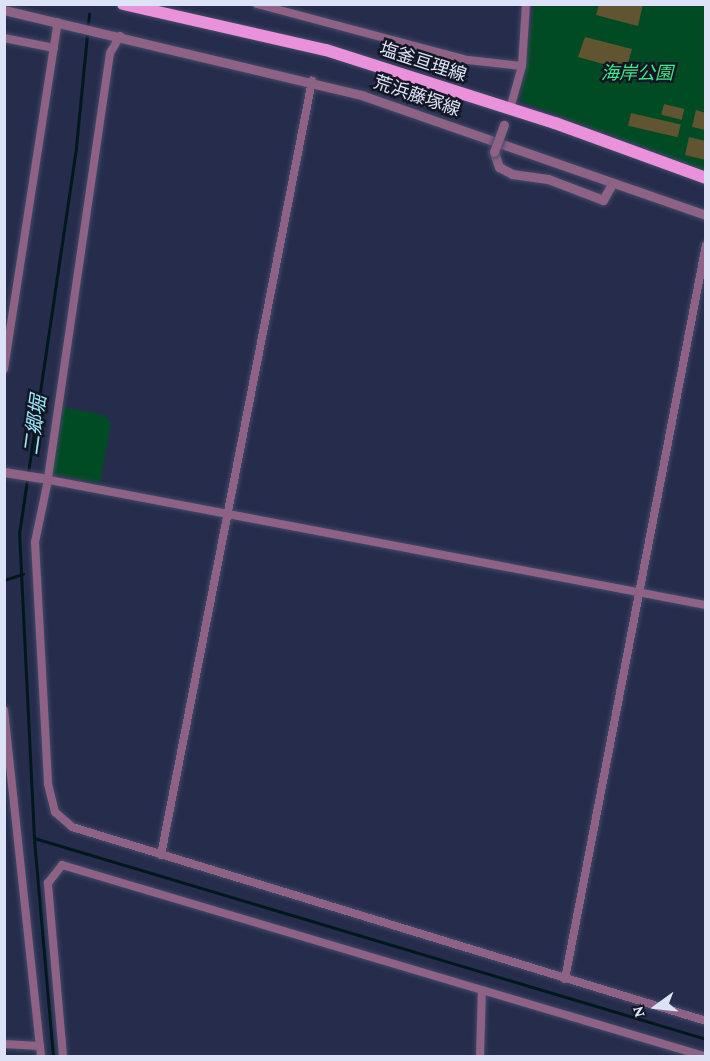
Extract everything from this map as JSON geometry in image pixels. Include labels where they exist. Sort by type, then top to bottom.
[{"type":"main road","name":"塩釜亘理線","points":[[123,4],[326,50],[510,109],[705,178]]},
{"type":"street","points":[[257,4],[468,60],[522,66]]},
{"type":"street","points":[[526,4],[522,66],[510,109],[494,152],[500,167],[512,174],[548,180],[603,200],[612,183]]},
{"type":"street","points":[[4,10],[62,23],[54,48],[4,369]]},
{"type":"street","name":"荒浜藤塚線","points":[[62,23],[312,81],[705,214]]},
{"type":"street","points":[[115,35],[110,53],[35,542],[51,800],[63,822],[72,827],[161,855],[705,1021]]},
{"type":"street","points":[[4,38],[54,48]]},
{"type":"street","points":[[161,855],[230,515],[312,81]]},
{"type":"street","points":[[565,979],[705,245]]},
{"type":"street","points":[[4,472],[705,605]]},
{"type":"street","points":[[4,710],[41,1056]]},
{"type":"street","points":[[63,1056],[48,883],[62,865],[704,1056]]},
{"type":"street","points":[[480,1056],[482,990]]},
{"type":"street","points":[[4,1044],[40,1046]]},
{"type":"green space","name":"海岸公園","points":[[534,5],[705,5],[705,171],[520,101]]},
{"type":"green space","points":[[59,406],[104,415],[111,423],[100,483],[54,474],[51,464]]},
{"type":"building","points":[[599,4],[643,4],[638,26],[596,15]]},
{"type":"building","points":[[585,37],[632,49],[628,63],[622,62],[621,69],[578,57]]},
{"type":"building","points":[[664,104],[684,109],[682,120],[661,115]]},
{"type":"building","points":[[696,110],[706,113],[706,130],[692,127]]},
{"type":"building","points":[[631,113],[681,124],[678,137],[628,126]]},
{"type":"building","points":[[689,137],[706,141],[706,160],[685,155]]},
{"type":"waterway","name":"二郷堀","points":[[53,1056],[34,838],[19,534],[76,147],[89,14]]},
{"type":"waterway","points":[[4,580],[23,574]]},
{"type":"waterway","points":[[34,838],[706,1039]]}]
